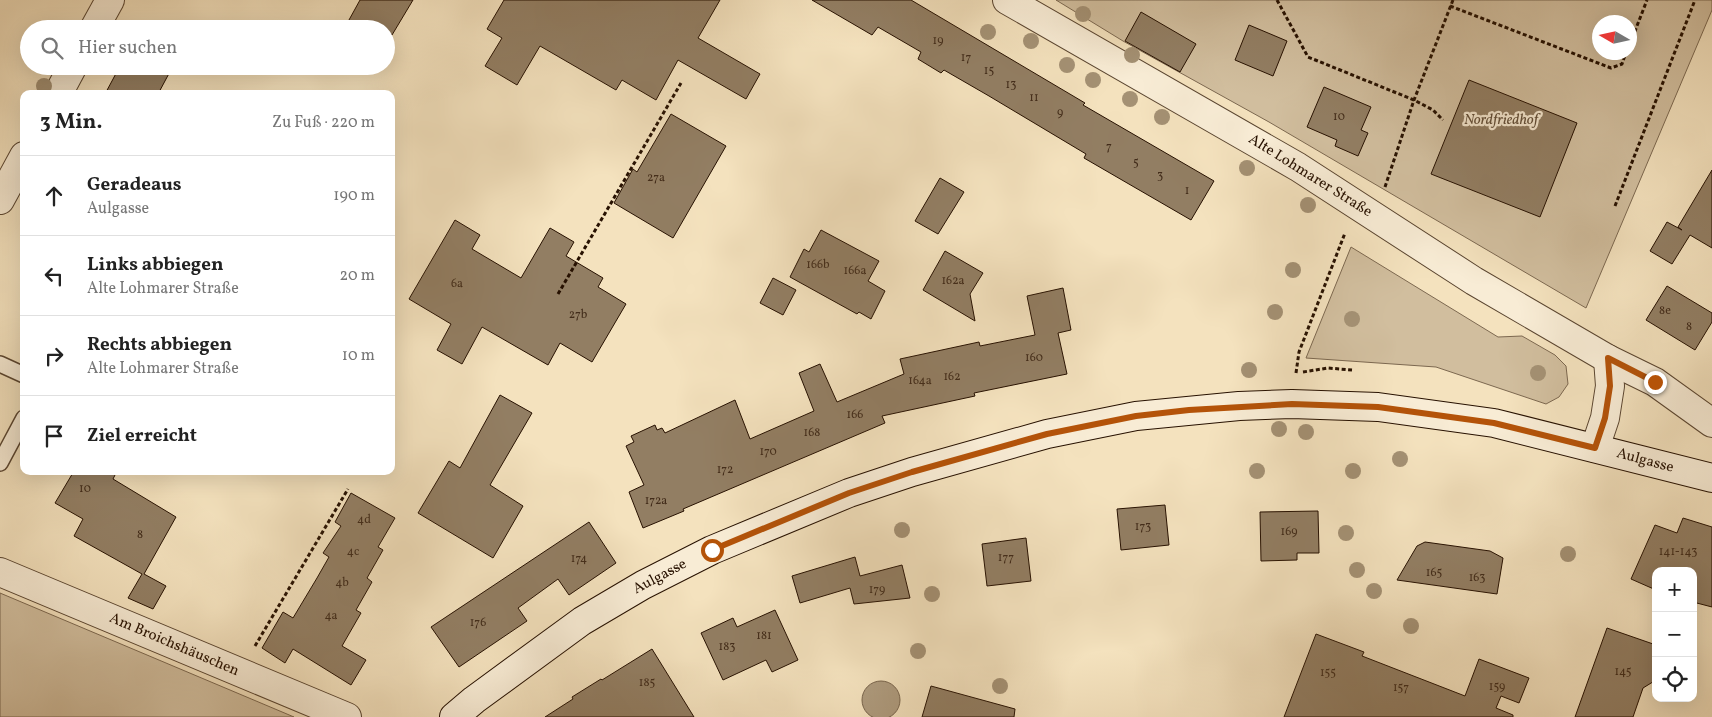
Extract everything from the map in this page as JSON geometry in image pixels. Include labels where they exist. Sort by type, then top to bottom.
[{"type":"street","points":[[99,20],[110,0]]},
{"type":"street","name":"Alte Lohmarer Straße","points":[[1007,0],[1298,167],[1474,281],[1608,358],[1655,382],[1712,423]]},
{"type":"street","points":[[60,90],[68,75]]},
{"type":"street","points":[[0,200],[20,163]]},
{"type":"street","points":[[1595,448],[1605,418],[1610,386],[1608,358]]},
{"type":"street","name":"Aulgasse","points":[[454,717],[474,700],[582,621],[643,585],[712,550],[849,493],[912,472],[1047,434],[1136,416],[1189,410],[1292,404],[1378,407],[1494,423],[1712,478]]},
{"type":"street","name":"Am Broichshäuschen","points":[[0,572],[347,717]]},
{"type":"lane","points":[[0,364],[20,373]]},
{"type":"lane","points":[[0,463],[20,426]]},
{"type":"path","points":[[1277,0],[1308,56],[1414,100],[1433,110],[1443,120]]},
{"type":"path","points":[[1384,190],[1414,100],[1453,0]]},
{"type":"path","points":[[1637,26],[1647,0]]},
{"type":"path","points":[[1614,206],[1694,0]]},
{"type":"path","points":[[1450,6],[1611,68],[1622,64],[1623,60]]},
{"type":"path","points":[[558,294],[680,82]]},
{"type":"path","points":[[1352,370],[1328,368],[1296,373],[1299,352],[1345,233],[1358,206]]},
{"type":"path","points":[[240,672],[348,489]]},
{"type":"green space","name":"Nordfriedhof","points":[[1056,0],[1712,0],[1712,10],[1586,308],[1269,122],[1123,41]]},
{"type":"green space","points":[[1351,247],[1498,337],[1522,336],[1555,355],[1566,366],[1568,384],[1559,397],[1546,404],[1436,367],[1306,358]]},
{"type":"green space","points":[[0,593],[294,717],[0,717]]},
{"type":"shaded area","points":[[874,682],[888,682],[899,693],[899,707],[888,718],[874,718],[863,707],[863,693]]},
{"type":"building","points":[[360,0],[413,0],[395,30],[395,20],[349,20]]},
{"type":"building","points":[[504,0],[720,0],[698,38],[760,74],[746,99],[678,60],[656,100],[622,80],[616,90],[540,46],[517,85],[485,66],[502,38],[487,29]]},
{"type":"building","points":[[812,0],[911,0],[1085,103],[1083,105],[1214,181],[1191,220],[1084,158],[1086,154],[989,96],[944,70],[941,73],[918,59],[921,52],[878,27],[872,35]]},
{"type":"building","points":[[1141,12],[1196,44],[1180,72],[1125,41]]},
{"type":"building","points":[[1249,25],[1287,41],[1273,76],[1235,60]]},
{"type":"building","points":[[115,75],[168,75],[160,90],[107,90]]},
{"type":"building","points":[[1469,80],[1577,123],[1540,217],[1431,174]]},
{"type":"building","points":[[1324,87],[1371,107],[1361,130],[1368,133],[1358,156],[1335,146],[1337,140],[1307,127]]},
{"type":"building","points":[[671,114],[726,146],[673,238],[614,203],[633,169],[637,172]]},
{"type":"building","points":[[1712,170],[1712,248],[1690,235],[1672,264],[1650,251],[1667,222],[1682,230],[1678,227]]},
{"type":"building","points":[[940,178],[964,192],[938,234],[915,221]]},
{"type":"building","points":[[455,220],[480,235],[472,249],[521,278],[550,228],[574,242],[566,256],[603,278],[598,287],[626,304],[592,362],[560,343],[548,365],[482,327],[462,364],[437,350],[451,324],[409,299]]},
{"type":"building","points":[[821,230],[879,261],[868,281],[885,291],[871,319],[859,312],[857,314],[790,277],[804,249],[809,252]]},
{"type":"building","points":[[945,251],[983,273],[970,294],[975,321],[923,290]]},
{"type":"building","points":[[773,278],[796,290],[783,315],[760,303]]},
{"type":"building","points":[[1667,286],[1712,313],[1712,322],[1695,350],[1646,320]]},
{"type":"building","points":[[1063,288],[1071,330],[1058,333],[1067,374],[974,393],[975,396],[882,416],[885,423],[683,509],[684,511],[643,528],[629,492],[644,485],[626,446],[634,442],[631,436],[655,425],[657,430],[662,428],[665,433],[735,400],[750,439],[814,411],[799,373],[820,364],[837,402],[904,374],[900,359],[979,342],[980,346],[1035,335],[1027,296]]},
{"type":"building","points":[[500,395],[532,413],[490,485],[523,506],[493,558],[418,513],[449,461],[460,468]]},
{"type":"building","points":[[72,475],[115,475],[113,479],[176,517],[144,574],[166,586],[153,609],[128,598],[142,574],[74,536],[83,519],[55,503]]},
{"type":"building","points":[[351,493],[395,518],[378,547],[383,550],[367,578],[372,582],[356,610],[361,613],[342,646],[366,660],[351,685],[293,649],[285,663],[262,648],[283,612],[293,618],[317,578],[329,557],[323,553],[341,526],[335,522]]},
{"type":"building","points":[[1165,505],[1169,545],[1121,550],[1117,509]]},
{"type":"building","points":[[1318,511],[1319,553],[1297,553],[1297,560],[1261,561],[1260,512]]},
{"type":"building","points":[[1683,518],[1712,527],[1712,607],[1697,603],[1697,567],[1652,567],[1652,588],[1631,579],[1655,525],[1677,533]]},
{"type":"building","points":[[589,522],[616,563],[569,595],[558,579],[518,608],[527,621],[459,667],[431,627]]},
{"type":"building","points":[[1026,538],[1031,581],[987,586],[982,544]]},
{"type":"building","points":[[1425,542],[1490,551],[1503,558],[1497,594],[1397,580],[1417,546]]},
{"type":"building","points":[[855,557],[860,576],[902,565],[910,598],[854,604],[850,588],[800,603],[792,576]]},
{"type":"building","points":[[775,610],[798,660],[772,672],[766,660],[723,680],[701,633],[733,618],[737,627]]},
{"type":"building","points":[[1607,628],[1652,644],[1652,682],[1643,688],[1633,717],[1575,717]]},
{"type":"building","points":[[1316,634],[1364,652],[1362,656],[1465,696],[1479,659],[1529,678],[1519,703],[1501,696],[1496,708],[1513,715],[1513,717],[1284,717]]},
{"type":"building","points":[[652,649],[694,717],[545,717],[573,699],[572,697]]},
{"type":"building","points":[[931,686],[1015,709],[1014,717],[922,717]]},
{"type":"route","points":[[712,550],[849,493],[912,472],[1047,434],[1136,416],[1239,406],[1292,404],[1378,407],[1494,423],[1595,448],[1605,418],[1610,386],[1608,358],[1655,382]]}]
